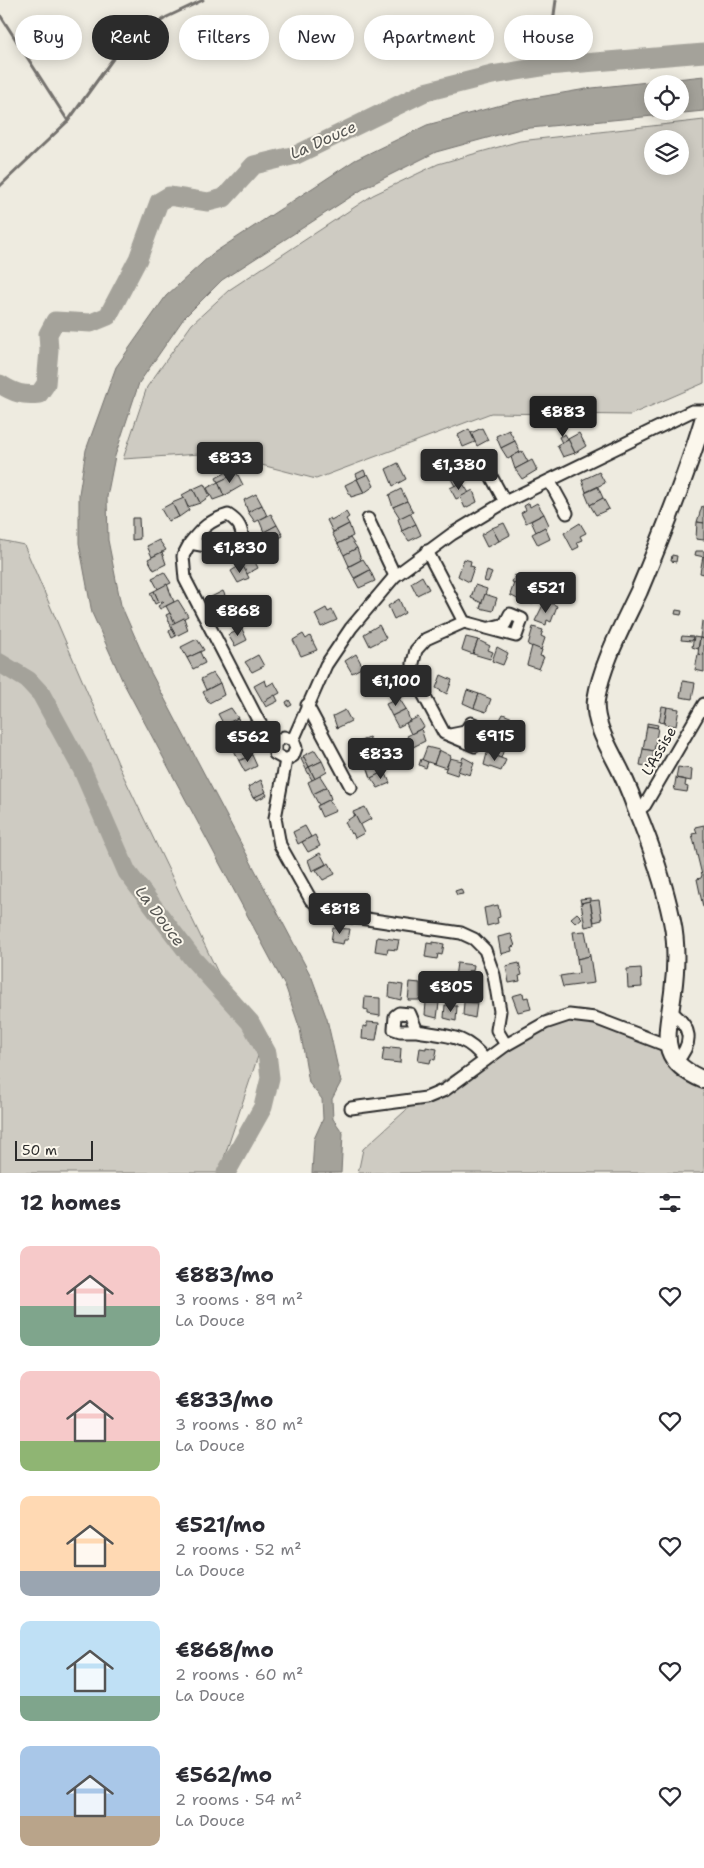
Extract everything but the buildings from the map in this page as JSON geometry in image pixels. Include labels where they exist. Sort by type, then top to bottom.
[{"type":"street","points":[[506,1045],[497,1030],[500,1011],[494,975],[484,950],[474,939],[461,933],[333,914],[311,900],[280,845],[276,827],[275,818],[286,760],[293,756],[296,748],[293,740],[326,665],[352,628],[395,576],[427,551],[506,502],[692,411],[704,411]]},
{"type":"street","points":[[704,417],[666,528],[602,674],[596,702],[602,732],[637,811],[661,879],[672,922],[675,970],[667,1032],[668,1046],[676,1062],[688,1073],[704,1080]]},
{"type":"street","points":[[485,465],[506,502]]},
{"type":"street","points":[[550,482],[567,513]]},
{"type":"street","points":[[368,519],[395,576]]},
{"type":"street","points":[[190,543],[183,556],[186,579],[259,722],[275,743],[275,754],[286,760]]},
{"type":"street","points":[[427,551],[464,622]]},
{"type":"street","points":[[450,735],[444,733],[413,675],[416,650],[426,639],[464,622],[490,628]]},
{"type":"street","name":"L'Assise","points":[[637,811],[645,805],[704,704]]},
{"type":"street","points":[[307,705],[351,787]]},
{"type":"street","points":[[275,743],[284,737],[293,740]]},
{"type":"street","points":[[670,1011],[688,1028],[688,1042],[684,1054],[676,1062]]},
{"type":"street","points":[[351,1108],[426,1098],[445,1090],[506,1045],[545,1023],[570,1015],[595,1018],[668,1046]]},
{"type":"street","points":[[417,1031],[463,1039],[477,1049],[485,1060]]},
{"type":"shaded area","points":[[704,76],[704,111],[689,112],[689,78]]},
{"type":"shaded area","points":[[644,82],[644,117],[520,129],[436,152],[366,187],[222,280],[184,318],[139,383],[115,456],[107,497],[108,540],[121,605],[150,671],[312,978],[327,1019],[341,1082],[332,1099],[333,1119],[343,1133],[341,1173],[312,1173],[314,1139],[323,1119],[322,1099],[309,1083],[300,1029],[286,988],[123,682],[92,613],[79,543],[79,494],[86,450],[116,367],[166,296],[212,254],[355,160],[427,125],[516,101],[592,88]]},
{"type":"shaded area","points":[[704,120],[704,383],[630,415],[491,413],[316,479],[215,453],[123,459],[147,387],[192,324],[229,290],[373,195],[438,164],[520,141]]},
{"type":"shaded area","points":[[0,540],[24,545],[123,775],[258,1056],[219,1173],[0,1173]]},
{"type":"shaded area","points":[[591,1011],[675,1048],[691,1069],[704,1074],[704,1173],[358,1173],[363,1149],[425,1093],[550,1012]]},
{"type":"waterway","points":[[68,121],[120,49],[167,17],[203,0]]},
{"type":"waterway","points":[[547,66],[556,0]]},
{"type":"waterway","points":[[0,15],[68,121],[0,186]]},
{"type":"waterway","name":"La Douce","points":[[0,384],[19,393],[28,395],[39,394],[46,384],[49,350],[48,334],[55,321],[91,323],[108,316],[138,259],[159,202],[169,196],[208,202],[224,198],[254,165],[296,155],[425,92],[492,75],[547,66],[704,53]]},
{"type":"waterway","name":"La Douce","points":[[0,663],[28,680],[41,694],[82,769],[127,872],[193,959],[250,1022],[267,1053],[270,1078],[263,1107],[226,1173]]}]
